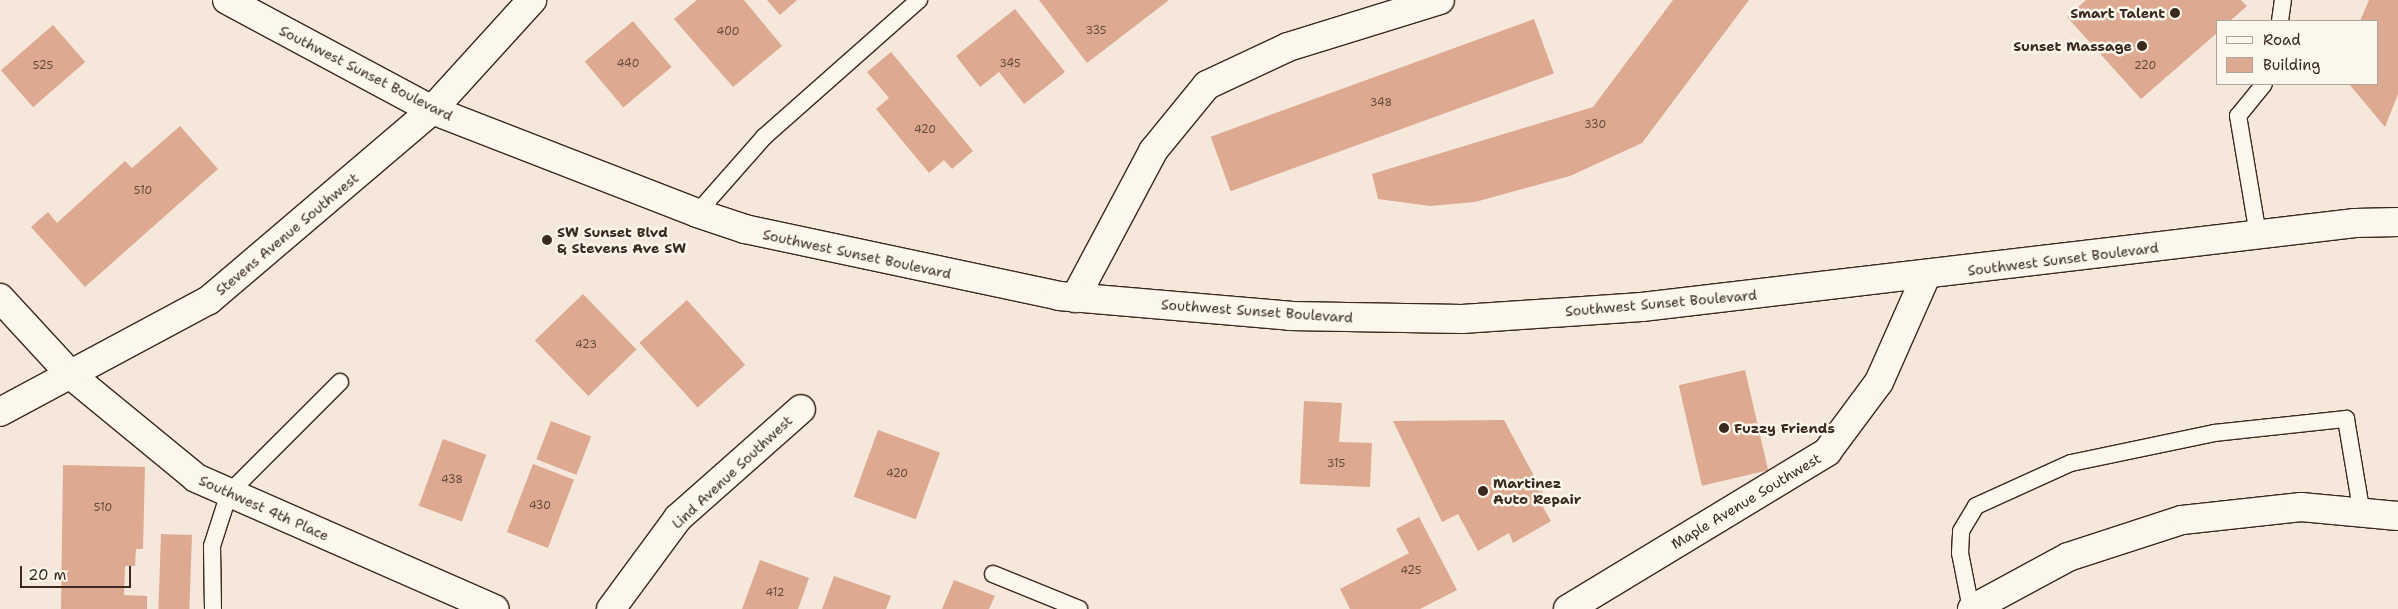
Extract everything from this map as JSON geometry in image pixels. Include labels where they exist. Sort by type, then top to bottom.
[{"type":"street","name":"Southwest Sunset Boulevard","points":[[227,0],[432,110],[697,213],[793,240],[1075,298],[1290,316],[1462,319],[1642,307],[1926,276],[2258,235],[2398,222]]},
{"type":"street","points":[[1075,298],[1153,152],[1207,85],[1288,47],[1440,0]]},
{"type":"street","name":"Stevens Avenue Southwest","points":[[0,412],[72,376],[209,300],[432,110],[523,3]]},
{"type":"street","name":"Maple Avenue Southwest","points":[[1568,609],[1828,452],[1879,382],[1926,276]]},
{"type":"street","name":"Southwest 4th Place","points":[[0,298],[72,376],[196,478],[494,609]]},
{"type":"street","name":"Lind Avenue Southwest","points":[[611,609],[678,518],[801,409]]},
{"type":"street","points":[[2361,509],[2398,504]]},
{"type":"street","points":[[1972,609],[2068,557],[2182,520],[2301,507],[2361,509],[2398,516]]},
{"type":"lane","points":[[697,213],[764,137],[919,0]]},
{"type":"lane","points":[[2280,20],[2283,0]]},
{"type":"lane","points":[[2258,235],[2238,116],[2263,85]]},
{"type":"lane","points":[[213,609],[212,546],[229,493],[340,382]]},
{"type":"lane","points":[[1972,609],[1960,553],[1961,531],[1976,506],[2071,463],[2214,433],[2346,419],[2361,509]]},
{"type":"lane","points":[[993,574],[1079,609]]},
{"type":"building","points":[[697,0],[744,0],[782,46],[733,87],[674,19]]},
{"type":"building","points":[[767,0],[797,0],[780,15]]},
{"type":"building","points":[[1039,0],[1169,0],[1087,63]]},
{"type":"building","points":[[1673,0],[1749,0],[1642,143],[1570,176],[1475,202],[1430,206],[1378,199],[1372,174],[1593,107]]},
{"type":"building","points":[[2086,0],[2241,0],[2247,6],[2231,20],[2216,20],[2216,34],[2141,99],[2067,17]]},
{"type":"building","points":[[2369,0],[2398,0],[2398,94],[2385,127],[2350,85],[2378,85],[2378,20],[2360,20]]},
{"type":"building","points":[[1015,9],[1065,72],[1024,104],[999,72],[980,87],[956,56]]},
{"type":"building","points":[[1534,19],[1554,74],[1231,191],[1211,137]]},
{"type":"building","points":[[633,21],[672,67],[623,107],[585,61]]},
{"type":"building","points":[[53,25],[85,62],[33,107],[1,70]]},
{"type":"building","points":[[891,52],[973,151],[952,169],[944,160],[929,173],[876,109],[889,98],[867,72]]},
{"type":"building","points":[[180,126],[218,169],[85,287],[31,227],[48,212],[57,223],[125,161],[132,168]]},
{"type":"building","points":[[583,294],[636,349],[588,396],[535,341]]},
{"type":"building","points":[[687,300],[745,365],[698,407],[639,343]]},
{"type":"building","name":"Fuzzy Friends","points":[[1745,370],[1768,470],[1702,486],[1679,385]]},
{"type":"building","points":[[1304,401],[1342,403],[1339,442],[1372,443],[1370,487],[1300,484]]},
{"type":"building","name":"Martinez Auto Repair","points":[[1504,420],[1549,504],[1543,507],[1551,521],[1513,543],[1509,533],[1478,551],[1458,514],[1442,522],[1393,421]]},
{"type":"building","points":[[551,421],[591,436],[576,475],[536,459]]},
{"type":"building","points":[[878,430],[940,453],[916,519],[854,497]]},
{"type":"building","points":[[443,439],[486,455],[462,521],[419,506]]},
{"type":"building","points":[[533,464],[574,480],[548,548],[507,532]]},
{"type":"building","points":[[63,465],[145,467],[143,549],[136,549],[135,566],[125,566],[124,595],[147,596],[147,609],[61,609]]},
{"type":"building","points":[[1419,517],[1457,590],[1420,609],[1350,609],[1340,589],[1409,553],[1396,529]]},
{"type":"building","points":[[161,534],[192,535],[189,609],[158,609]]},
{"type":"building","points":[[760,560],[809,578],[798,609],[742,609]]},
{"type":"building","points":[[834,576],[891,596],[886,609],[822,609]]},
{"type":"building","points":[[954,580],[995,596],[989,609],[942,609]]},
{"type":"place","name":"Smart Talent","points":[[2175,13]]},
{"type":"place","name":"Sunset Massage","points":[[2142,46]]},
{"type":"place","name":"SW Sunset Blvd & Stevens Ave SW","points":[[547,240]]},
{"type":"place","name":"Fuzzy Friends","points":[[1724,428]]},
{"type":"place","name":"Martinez Auto Repair","points":[[1483,491]]}]
